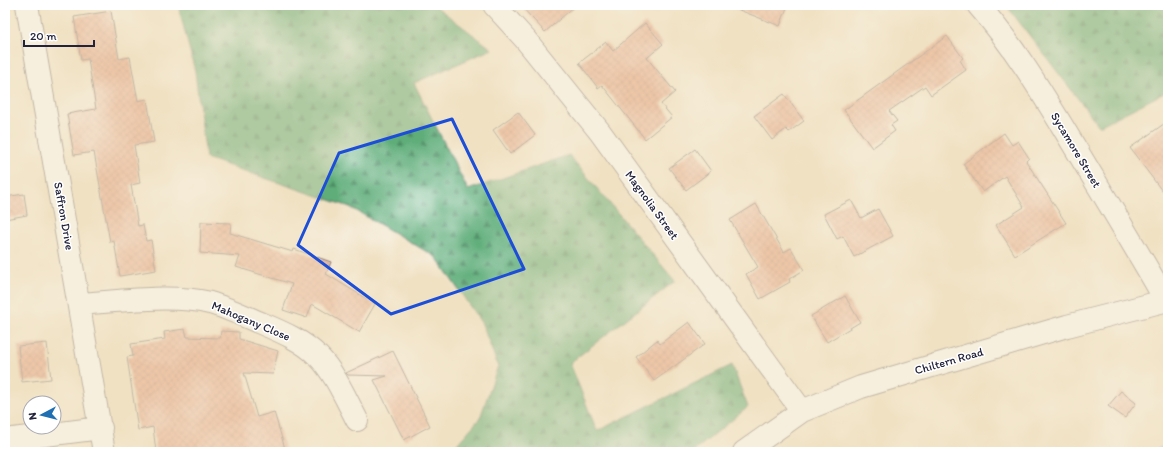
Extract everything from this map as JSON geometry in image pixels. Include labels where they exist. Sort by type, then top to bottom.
[{"type":"street","name":"Saffron Drive","points":[[27,5],[80,304],[104,452]]},
{"type":"street","name":"Magnolia Street","points":[[494,5],[525,39],[600,132],[802,411]]},
{"type":"street","name":"Sycamore Street","points":[[978,5],[994,24],[1042,93],[1167,300]]},
{"type":"street","name":"Mahogany Close","points":[[80,304],[126,300],[189,300],[209,303],[271,327],[303,343],[319,356],[336,381],[357,420]]},
{"type":"street","name":"Chiltern Road","points":[[744,452],[802,411],[861,387],[1067,326],[1167,300]]},
{"type":"street","points":[[5,440],[101,428]]},
{"type":"highlighted area","points":[[452,119],[524,269],[391,314],[298,245],[339,153]]},
{"type":"green space","points":[[178,5],[434,5],[492,49],[414,83],[468,190],[569,155],[675,281],[570,363],[597,431],[732,365],[748,407],[693,452],[450,452],[480,418],[498,366],[482,324],[436,257],[350,207],[206,158],[195,71]]},
{"type":"green space","points":[[1006,5],[1168,5],[1168,91],[1099,126]]},
{"type":"building","points":[[520,5],[576,5],[545,32]]},
{"type":"building","points":[[729,5],[788,5],[780,26]]},
{"type":"building","points":[[111,11],[119,59],[130,57],[138,101],[147,99],[154,142],[134,145],[140,183],[131,185],[138,226],[143,225],[146,241],[151,240],[156,270],[120,276],[114,241],[110,242],[94,152],[74,155],[67,114],[96,109],[88,59],[81,60],[74,17]]},
{"type":"building","points":[[645,23],[663,44],[647,58],[675,92],[661,104],[672,117],[645,139],[602,85],[598,88],[579,63],[606,42],[613,51]]},
{"type":"building","points":[[947,36],[963,58],[960,60],[966,70],[931,95],[925,86],[889,111],[897,121],[891,125],[895,131],[872,148],[844,110]]},
{"type":"building","points":[[784,94],[804,121],[789,132],[786,129],[772,140],[754,116]]},
{"type":"building","points":[[518,112],[535,135],[510,154],[493,130]]},
{"type":"building","points":[[1168,121],[1168,199],[1130,148]]},
{"type":"building","points":[[1004,133],[1012,145],[1018,141],[1029,158],[1026,161],[1066,223],[1015,255],[996,225],[1024,207],[1005,176],[983,192],[963,164]]},
{"type":"building","points":[[695,149],[711,171],[686,190],[669,168]]},
{"type":"building","points":[[24,194],[27,215],[5,219],[5,197]]},
{"type":"building","points":[[851,200],[861,218],[878,209],[893,236],[854,257],[843,236],[837,239],[824,214]]},
{"type":"building","points":[[756,204],[784,252],[791,248],[804,270],[789,279],[790,282],[760,299],[746,274],[758,267],[730,220]]},
{"type":"building","points":[[201,222],[231,223],[230,233],[293,252],[294,249],[331,262],[326,274],[375,304],[359,332],[312,304],[307,318],[283,310],[292,284],[236,267],[240,256],[200,253]]},
{"type":"building","points":[[845,296],[860,322],[827,342],[811,316]]},
{"type":"building","points":[[689,322],[705,344],[654,381],[636,357],[657,340],[660,344]]},
{"type":"building","points":[[185,329],[187,337],[220,338],[221,331],[239,332],[239,339],[278,351],[273,374],[244,373],[257,417],[274,412],[286,452],[156,452],[153,427],[138,430],[127,357],[133,356],[131,344],[165,339],[164,332]]},
{"type":"building","points":[[47,343],[51,379],[22,382],[18,346]]},
{"type":"building","points":[[393,351],[430,426],[404,440],[374,380],[387,376],[348,375],[346,373]]},
{"type":"building","points":[[1121,391],[1136,403],[1125,418],[1108,406]]},
{"type":"waterway","points":[[1159,452],[1168,447]]}]
